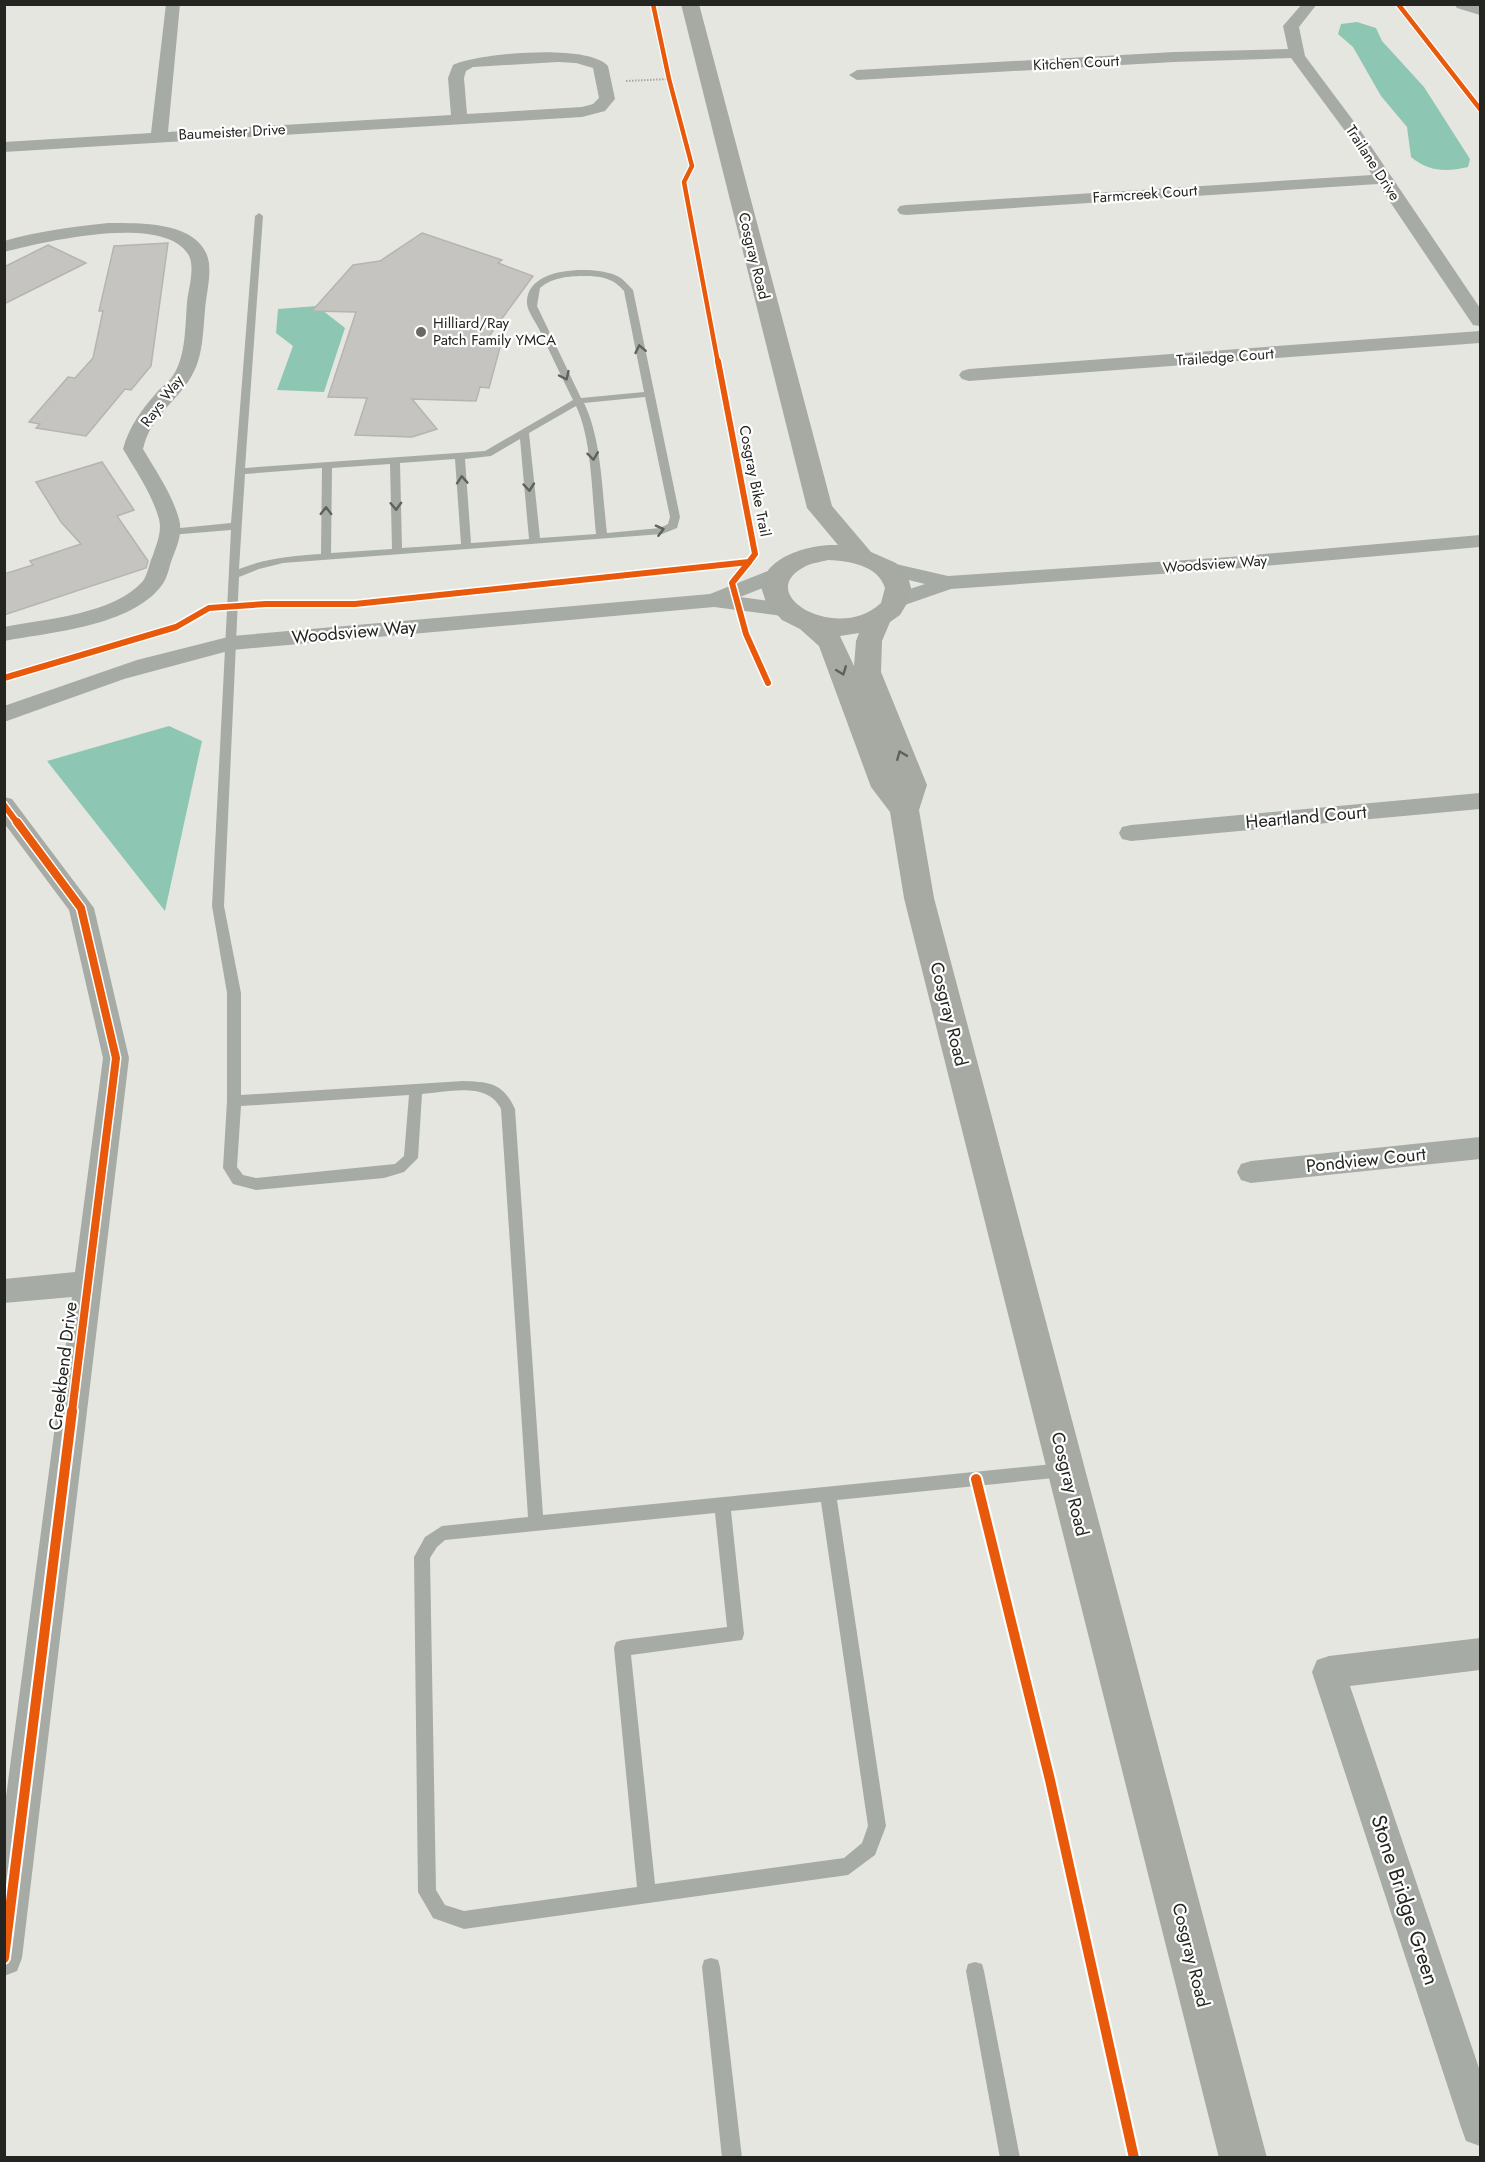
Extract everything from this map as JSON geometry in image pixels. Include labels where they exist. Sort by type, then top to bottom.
[{"type":"main road","name":"Cosgray Road","points":[[690,4],[820,508],[860,555]]},
{"type":"main road","points":[[788,567],[828,552],[860,555],[884,567],[896,583],[887,609],[866,624],[838,628],[810,624],[782,609],[775,598],[774,586],[788,567],[820,508]]},
{"type":"main road","name":"Cosgray Road","points":[[887,609],[869,641],[867,672],[913,785],[904,810],[919,898],[1243,2157]]},
{"type":"main road","name":"Cosgray Road","points":[[810,624],[831,642],[885,787],[904,810]]},
{"type":"street","points":[[159,136],[173,4]]},
{"type":"street","points":[[1295,53],[1291,26],[1310,4]]},
{"type":"street","points":[[1463,4],[1480,10]]},
{"type":"street","name":"Kitchen Court","points":[[857,75],[1139,59],[1295,53]]},
{"type":"street","name":"Trailane Drive","points":[[1295,53],[1352,130],[1480,321]]},
{"type":"street","points":[[459,118],[456,78],[459,68],[470,63],[585,58],[600,66],[604,82]]},
{"type":"street","name":"Baumeister Drive","points":[[4,147],[582,112],[599,108],[607,99],[604,82]]},
{"type":"street","name":"Farmcreek Court","points":[[906,210],[1383,179]]},
{"type":"street","name":"Rays Way","points":[[4,248],[27,239],[82,231],[157,229],[178,234],[190,241],[199,255],[193,340],[183,376],[154,408],[136,436],[133,449],[147,472],[169,519],[170,532]]},
{"type":"street","name":"Trailedge Court","points":[[969,375],[1480,337]]},
{"type":"street","points":[[4,634],[86,618],[135,597],[153,581],[170,532]]},
{"type":"street","name":"Woodsview Way","points":[[884,567],[948,583],[1230,563],[1480,541]]},
{"type":"street","name":"Woodsview Way","points":[[714,600],[788,567]]},
{"type":"street","name":"Woodsview Way","points":[[887,609],[948,583]]},
{"type":"street","name":"Woodsview Way","points":[[4,715],[73,687],[125,670],[176,655],[232,643],[714,600],[782,609]]},
{"type":"street","name":"Heartland Court","points":[[1131,833],[1480,801]]},
{"type":"street","name":"Creekbend Drive","points":[[4,805],[81,908],[116,1058],[88,1283],[16,1781],[4,1958]]},
{"type":"street","name":"Pondview Court","points":[[1251,1172],[1480,1148]]},
{"type":"street","points":[[4,1291],[88,1283]]},
{"type":"street","name":"Stone Bridge Green","points":[[1480,1654],[1329,1672],[1480,2127]]},
{"type":"lane","points":[[259,216],[236,526],[218,906],[234,993],[234,1101],[230,1168],[238,1180],[256,1184],[384,1172],[399,1168],[411,1158],[416,1089]]},
{"type":"lane","points":[[235,575],[256,566],[284,560],[602,537],[662,531],[674,526],[675,517],[628,290],[619,280],[584,272],[560,275],[540,284],[532,298],[532,306],[585,415],[591,442],[602,537]]},
{"type":"lane","points":[[241,471],[487,454],[577,401],[650,394]]},
{"type":"lane","points":[[524,433],[535,542]]},
{"type":"lane","points":[[460,456],[466,547]]},
{"type":"lane","points":[[394,460],[397,552]]},
{"type":"lane","points":[[326,557],[327,465]]},
{"type":"lane","points":[[170,532],[236,526]]},
{"type":"lane","points":[[234,1101],[416,1089],[488,1088],[503,1096],[508,1108],[536,1524]]},
{"type":"lane","points":[[828,1494],[878,1826],[869,1849],[848,1866],[464,1920],[440,1912],[427,1893],[422,1557],[431,1542],[442,1533],[536,1524],[828,1494],[1066,1470]]},
{"type":"lane","points":[[647,1894],[622,1648],[736,1634],[722,1505]]},
{"type":"lane","points":[[711,1967],[732,2157]]},
{"type":"lane","points":[[975,1971],[1010,2157]]},
{"type":"path","points":[[666,68],[671,90]]},
{"type":"path","points":[[604,82],[669,79]]},
{"type":"shaded area","points":[[1357,22],[1376,28],[1382,41],[1424,87],[1470,159],[1468,167],[1452,170],[1431,168],[1411,157],[1407,127],[1381,96],[1353,47],[1338,34],[1341,24]]},
{"type":"shaded area","points":[[317,306],[345,328],[324,392],[277,390],[293,346],[276,333],[278,309]]},
{"type":"shaded area","points":[[169,726],[202,741],[165,911],[47,761]]},
{"type":"building","name":"Hilliard/Ray Patch Family YMCA","points":[[422,233],[502,260],[498,263],[533,276],[487,339],[502,340],[489,388],[480,387],[476,401],[412,399],[437,429],[412,437],[355,435],[367,398],[328,397],[356,312],[312,311],[353,265],[380,261]]},
{"type":"building","points":[[168,243],[151,366],[131,390],[125,389],[86,436],[36,428],[40,424],[29,422],[68,377],[75,378],[93,358],[103,311],[99,311],[114,246]]},
{"type":"building","points":[[48,245],[86,263],[4,304],[4,267]]},
{"type":"building","points":[[102,462],[134,510],[117,516],[148,561],[146,568],[4,615],[4,574],[33,565],[30,561],[81,544],[61,522],[36,482]]},
{"type":"cycle path","name":"Cosgray Bike Trail","points":[[4,678],[176,627],[209,608],[266,604],[355,604],[749,562],[755,554],[684,182],[692,166],[669,79],[653,4]]},
{"type":"cycle path","points":[[1398,4],[1480,109]]},
{"type":"cycle path","points":[[749,562],[732,583],[746,634],[768,683]]},
{"type":"cycle path","points":[[4,805],[81,908],[116,1058],[4,1958]]},
{"type":"cycle path","points":[[976,1479],[1050,1780],[1134,2158]]},
{"type":"place","name":"Hilliard/Ray Patch Family YMCA","points":[[421,332]]}]
